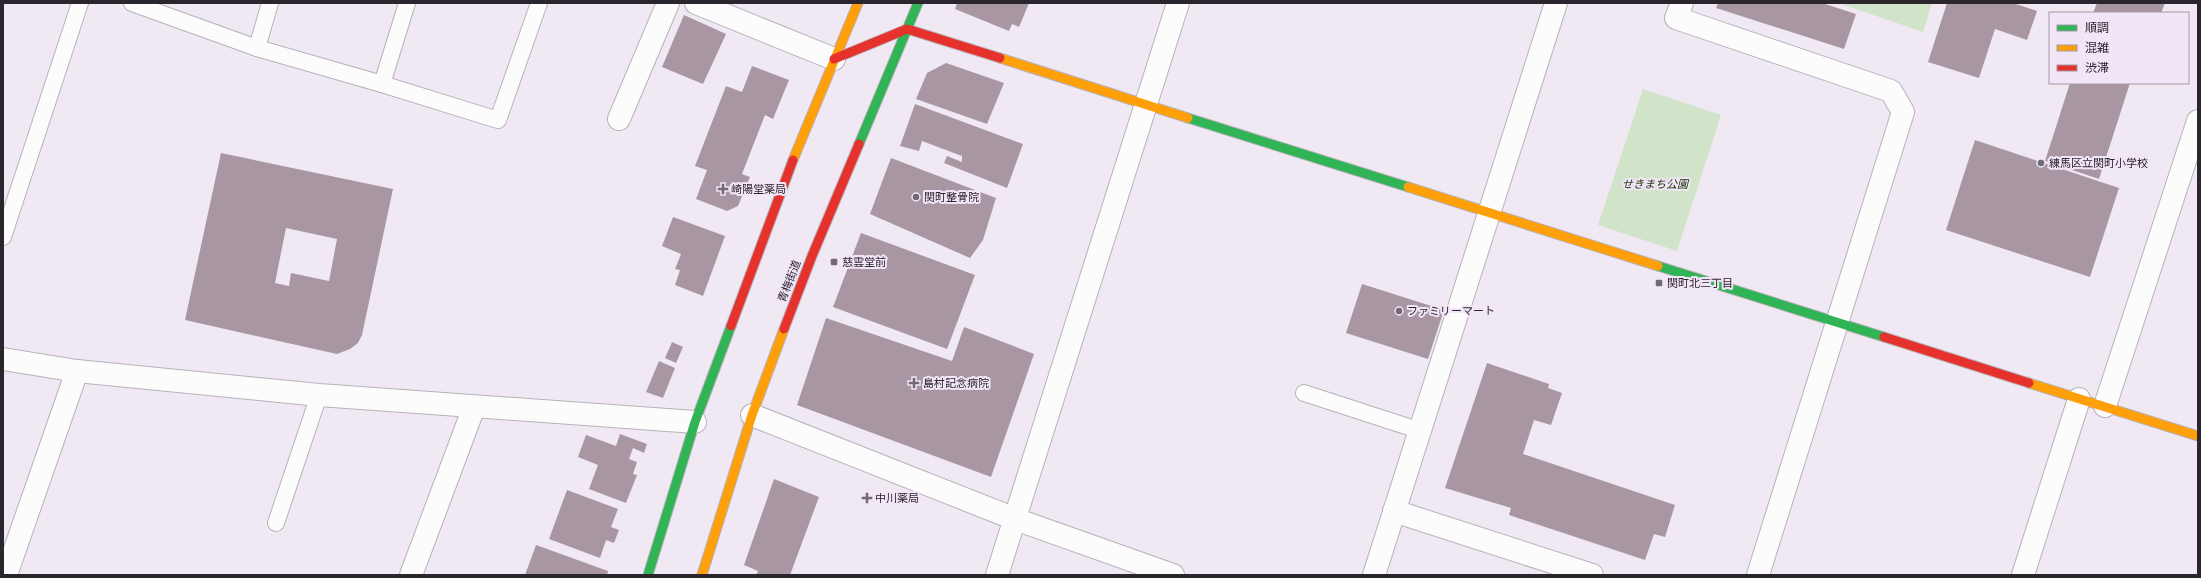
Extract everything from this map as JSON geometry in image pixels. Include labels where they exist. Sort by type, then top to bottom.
[{"type":"street","points":[[619,119],[668,3]]},
{"type":"street","points":[[696,3],[834,59],[907,29],[2198,436]]},
{"type":"street","points":[[648,575],[696,422],[796,154],[858,3]]},
{"type":"street","name":"青梅街道","points":[[702,575],[752,416],[812,256],[918,3]]},
{"type":"street","points":[[997,575],[1178,3]]},
{"type":"street","points":[[1374,575],[1556,3]]},
{"type":"street","points":[[1682,3],[1676,18],[1891,91],[1903,112],[1758,575]]},
{"type":"street","points":[[2105,406],[2198,121]]},
{"type":"street","points":[[3,359],[77,371],[319,395],[696,422]]},
{"type":"street","points":[[6,575],[77,371]]},
{"type":"street","points":[[2023,575],[2079,399]]},
{"type":"street","points":[[411,575],[474,407]]},
{"type":"street","points":[[752,416],[1015,519],[1174,575]]},
{"type":"street","points":[[1394,511],[1592,575]]},
{"type":"lane","points":[[3,237],[80,3]]},
{"type":"lane","points":[[132,3],[257,48],[382,84],[498,120],[539,3]]},
{"type":"lane","points":[[257,48],[270,3]]},
{"type":"lane","points":[[382,84],[407,3]]},
{"type":"lane","points":[[1304,392],[1421,431]]},
{"type":"lane","points":[[276,523],[319,395]]},
{"type":"green space","points":[[1838,3],[1932,3],[1923,32]]},
{"type":"green space","name":"せきまち公園","points":[[1643,89],[1721,115],[1677,251],[1598,225]]},
{"type":"building","points":[[957,3],[1029,3],[1019,27],[1012,24],[1009,31],[955,9]]},
{"type":"building","points":[[1718,3],[1822,3],[1856,14],[1844,49],[1716,8]]},
{"type":"building","points":[[1947,3],[2013,3],[2037,11],[2027,40],[1995,29],[1979,78],[1928,62]]},
{"type":"building","points":[[2097,3],[2165,3],[2161,12],[2093,12]]},
{"type":"building","points":[[684,15],[726,34],[703,84],[662,67]]},
{"type":"building","points":[[946,63],[1004,83],[987,124],[916,99],[927,73]]},
{"type":"building","points":[[752,66],[789,80],[773,119],[765,115],[742,174],[750,177],[738,206],[727,211],[696,199],[707,170],[695,166],[726,86],[742,92]]},
{"type":"building","points":[[2070,84],[2130,84],[2099,179],[2045,161]]},
{"type":"building","points":[[915,104],[1023,144],[1007,188],[944,163],[947,156],[962,162],[962,156],[922,141],[919,151],[900,146]]},
{"type":"building","points":[[1975,140],[2119,188],[2090,277],[1946,230]]},
{"type":"building","points":[[221,153],[393,189],[362,335],[358,343],[350,349],[337,354],[185,320]],"holes":[[[286,228],[337,239],[329,281],[291,273],[289,286],[275,283]]]},
{"type":"building","points":[[891,158],[996,198],[983,240],[970,258],[870,214]]},
{"type":"building","points":[[673,217],[725,236],[703,296],[675,285],[680,270],[675,269],[681,254],[662,246]]},
{"type":"building","points":[[861,233],[975,275],[947,349],[833,307]]},
{"type":"building","points":[[1362,284],[1444,310],[1428,359],[1346,333]]},
{"type":"building","name":"島村記念病院","points":[[826,318],[952,361],[964,327],[1034,354],[991,477],[797,405]]},
{"type":"building","points":[[672,342],[683,347],[676,363],[665,358]]},
{"type":"building","points":[[659,361],[675,368],[663,398],[646,392]]},
{"type":"building","points":[[1487,363],[1549,384],[1548,388],[1562,393],[1551,425],[1534,420],[1523,454],[1675,505],[1665,537],[1654,534],[1645,560],[1509,515],[1511,508],[1445,488]]},
{"type":"building","points":[[620,434],[647,444],[644,453],[633,448],[629,459],[637,462],[633,474],[637,475],[626,503],[589,489],[598,465],[578,457],[586,435],[616,446]]},
{"type":"building","points":[[774,479],[819,497],[790,575],[756,575],[758,571],[744,565]]},
{"type":"building","points":[[567,490],[618,509],[611,527],[619,530],[614,543],[606,540],[600,558],[549,539]]},
{"type":"building","points":[[536,545],[608,571],[607,575],[525,575]]},
{"type":"traffic: fast","points":[[859,144],[918,3]]},
{"type":"traffic: fast","points":[[1188,118],[1408,187]]},
{"type":"traffic: fast","points":[[1658,266],[1884,337]]},
{"type":"traffic: fast","points":[[648,575],[695,422],[731,326]]},
{"type":"traffic: slow","points":[[793,160],[858,3]]},
{"type":"traffic: slow","points":[[1000,58],[1188,118]]},
{"type":"traffic: slow","points":[[1408,187],[1658,266]]},
{"type":"traffic: slow","points":[[702,575],[752,415],[784,329]]},
{"type":"traffic: slow","points":[[2029,383],[2198,436]]},
{"type":"traffic: jam","points":[[834,59],[907,29],[1000,58]]},
{"type":"traffic: jam","points":[[784,329],[812,256],[859,144]]},
{"type":"traffic: jam","points":[[731,326],[793,160]]},
{"type":"traffic: jam","points":[[1884,337],[2029,383]]},
{"type":"place","name":"練馬区立関町小学校","points":[[2041,163]]},
{"type":"place","name":"崎陽堂薬局","points":[[723,189]]},
{"type":"place","name":"関町整骨院","points":[[916,197]]},
{"type":"place","name":"慈雲堂前","points":[[834,262]]},
{"type":"place","name":"関町北三丁目","points":[[1659,283]]},
{"type":"place","name":"ファミリーマート","points":[[1399,311]]},
{"type":"place","name":"島村記念病院","points":[[914,383]]},
{"type":"place","name":"中川薬局","points":[[867,498]]}]
